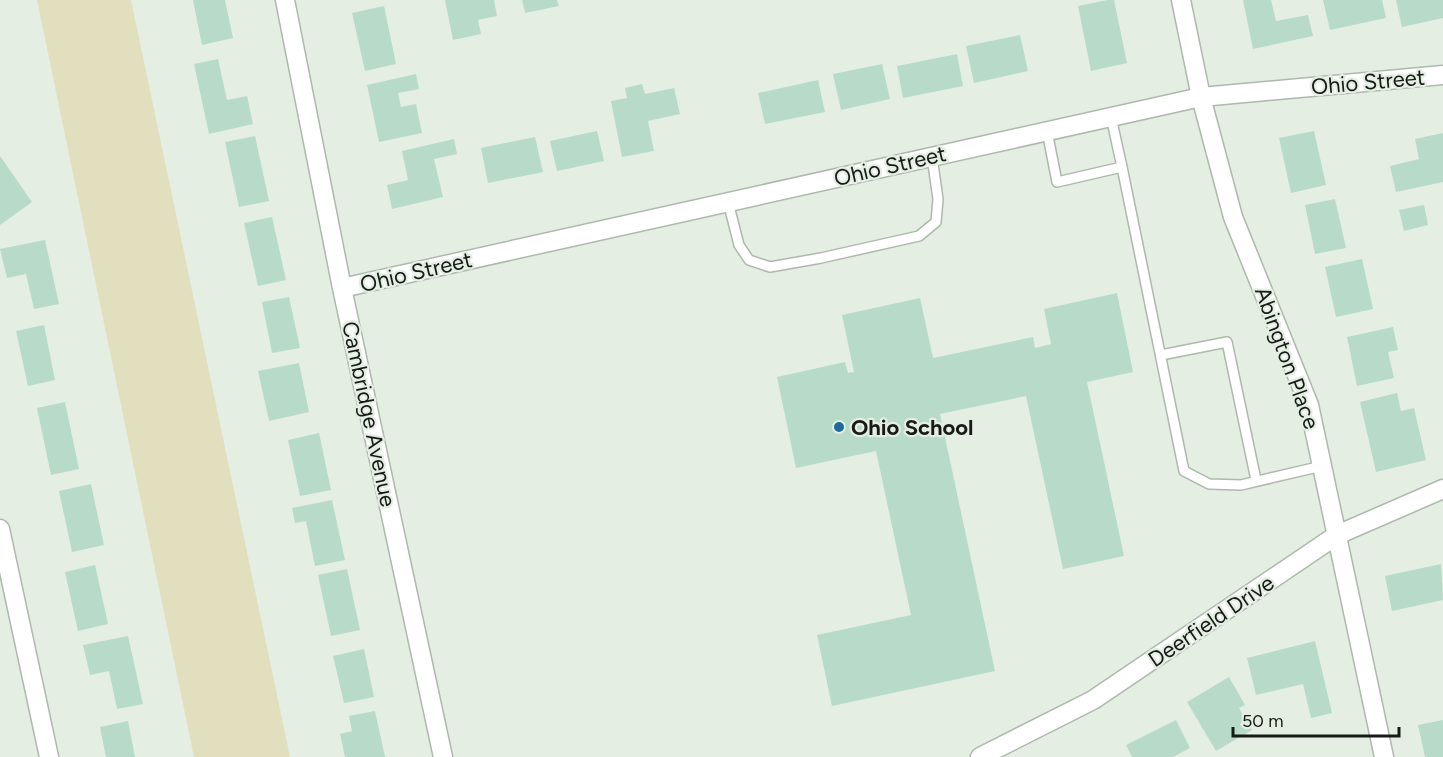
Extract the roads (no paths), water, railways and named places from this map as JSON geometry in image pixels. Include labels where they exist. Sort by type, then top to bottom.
[{"type":"street","name":"Cambridge Avenue","points":[[285,0],[342,288],[443,757]]},
{"type":"street","name":"Abington Place","points":[[1181,0],[1201,97],[1233,217],[1310,405],[1383,757]]},
{"type":"street","name":"Ohio Street","points":[[342,288],[1201,97],[1443,75]]},
{"type":"street","name":"Deerfield Drive","points":[[980,757],[1093,700],[1337,535],[1443,489]]},
{"type":"street","points":[[0,529],[49,757]]},
{"type":"lane","points":[[1111,117],[1184,471],[1209,484],[1241,485],[1322,466]]},
{"type":"lane","points":[[1047,131],[1057,182],[1122,167]]},
{"type":"lane","points":[[728,202],[739,245],[749,260],[770,267],[821,258],[919,236],[936,222],[938,199],[932,157]]},
{"type":"lane","points":[[1161,354],[1227,342],[1256,480]]},
{"type":"place","name":"Ohio School","points":[[839,427]]}]
